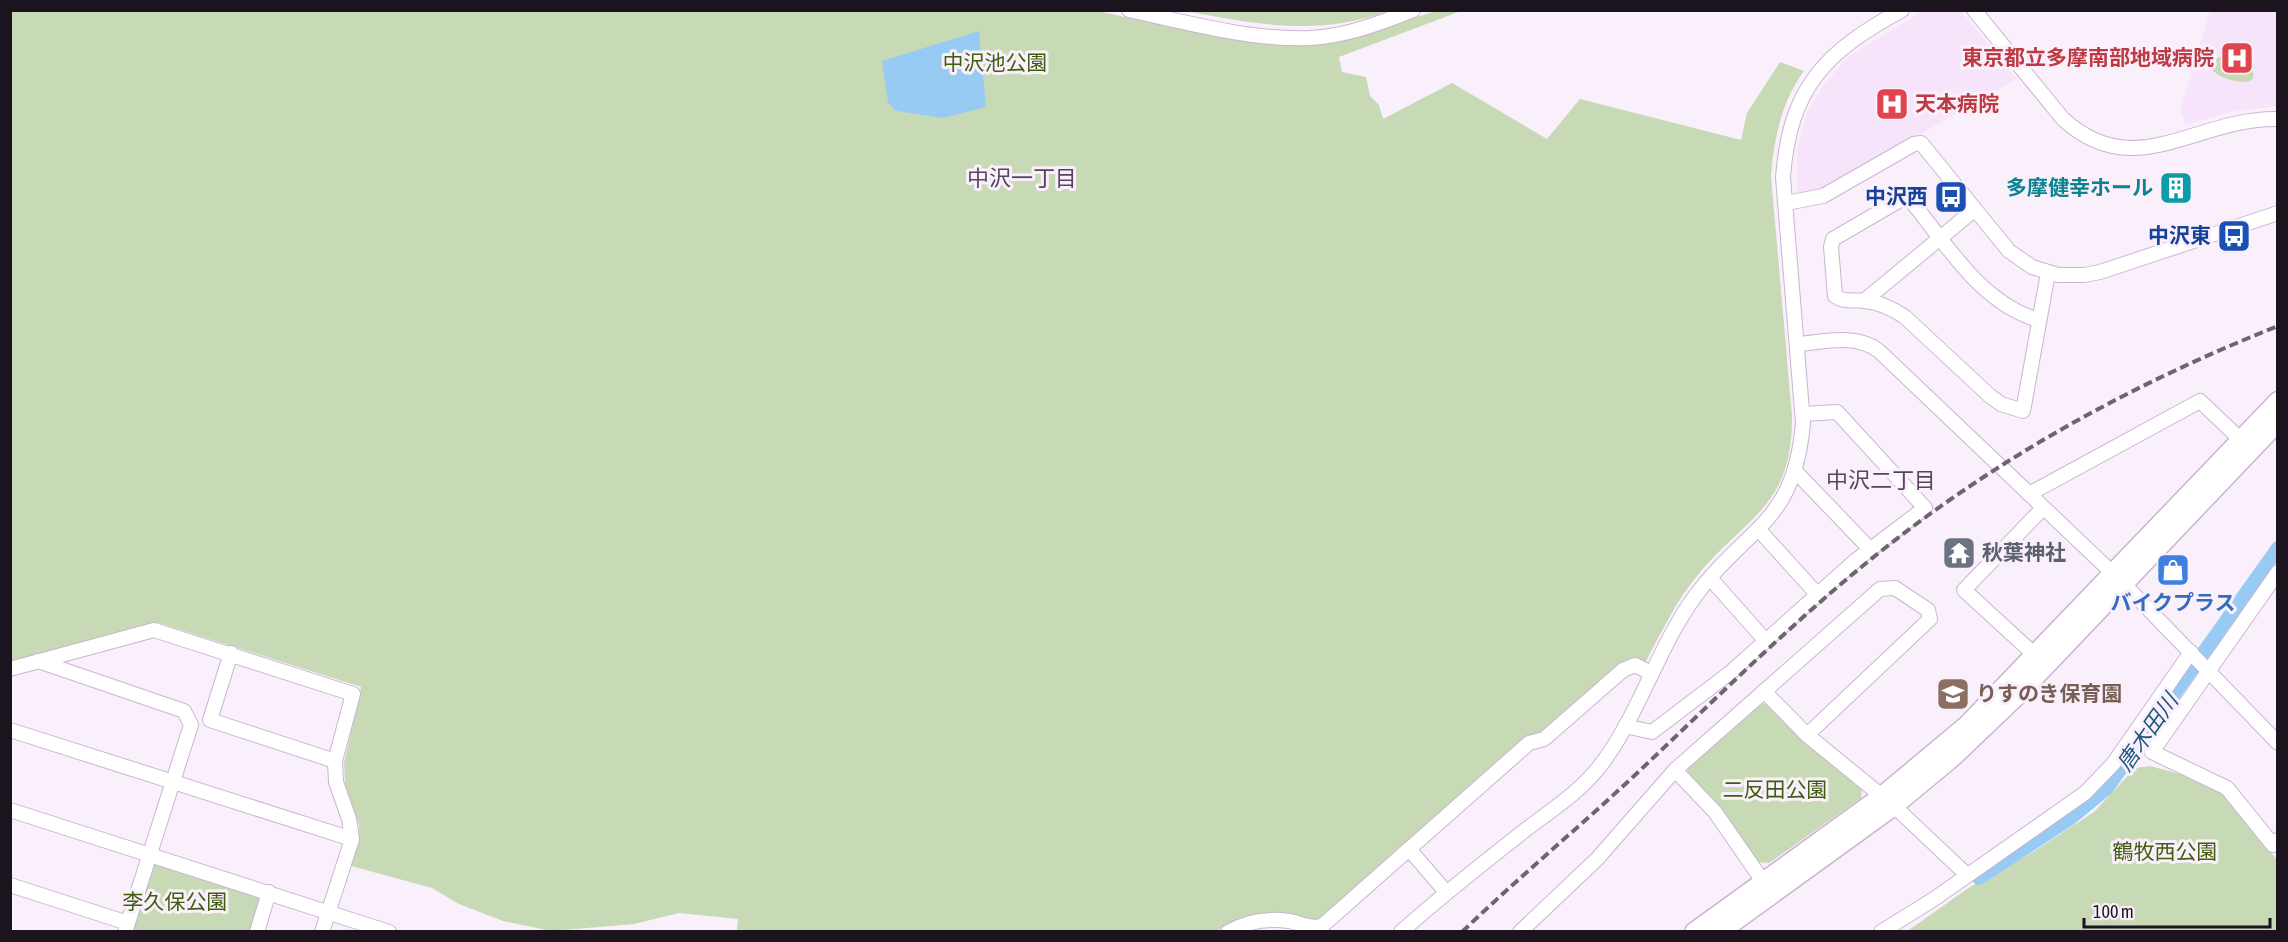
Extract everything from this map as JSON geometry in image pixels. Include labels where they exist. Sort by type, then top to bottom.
[{"type":"main road","points":[[1694,932],[1768,888],[1888,801],[1996,717],[2277,401]]},
{"type":"main road","points":[[1888,801],[2277,422]]},
{"type":"main road","points":[[1719,932],[1768,888]]},
{"type":"street","points":[[1129,10],[1258,35],[1310,38],[1344,33],[1413,10]]},
{"type":"street","points":[[1401,932],[1446,892],[1588,779],[1612,750],[1688,607],[1710,578],[1777,510],[1795,471],[1801,443],[1803,414],[1783,177],[1791,123],[1813,79],[1843,46],[1902,10]]},
{"type":"street","points":[[1974,10],[2063,119],[2076,131],[2098,144],[2125,149],[2151,148],[2236,123],[2277,119]]},
{"type":"street","points":[[1785,203],[1823,196],[1914,144],[1921,143],[2008,251],[2032,267],[2048,273],[2069,276],[2100,272],[2277,213]]},
{"type":"street","points":[[2038,320],[2019,314],[1982,288],[1907,196],[1833,239],[1831,247],[1835,296],[1843,301],[1864,301],[1894,310],[1905,317],[1990,396],[2001,404],[2023,411],[2048,273]]},
{"type":"street","points":[[1864,301],[1974,210]]},
{"type":"street","points":[[1797,344],[1849,339],[1871,345],[2118,579],[2277,742]]},
{"type":"street","points":[[2029,494],[2200,401],[2241,440]]},
{"type":"street","points":[[1625,726],[1652,732],[1731,672],[1817,594],[1870,549],[1924,508],[1837,412],[1803,414]]},
{"type":"street","points":[[1795,471],[1870,549]]},
{"type":"street","points":[[2036,656],[1964,590],[2043,508]]},
{"type":"street","points":[[1759,530],[1817,594]]},
{"type":"street","points":[[2277,572],[2207,669],[2152,752],[2227,788],[2273,844],[2277,840]]},
{"type":"street","points":[[1710,578],[1765,639]]},
{"type":"street","points":[[1520,932],[1597,859],[1675,770],[1880,589],[1895,588],[1928,610],[1930,619],[1807,735]]},
{"type":"street","points":[[10,669],[153,630],[231,653],[352,694],[335,760],[336,782],[349,819],[352,839],[322,932]]},
{"type":"street","points":[[231,653],[210,720],[335,760]]},
{"type":"street","points":[[1881,932],[2075,802],[2113,764],[2193,654]]},
{"type":"street","points":[[10,885],[126,927],[192,725],[184,711],[38,661]]},
{"type":"street","points":[[1228,932],[1238,926],[1262,920],[1288,921],[1315,928],[1322,926],[1529,743],[1544,739],[1629,666],[1635,665],[1651,673]]},
{"type":"street","points":[[1764,691],[1807,735],[1888,801],[1967,875]]},
{"type":"street","points":[[10,730],[352,839]]},
{"type":"street","points":[[1675,770],[1715,812],[1768,888]]},
{"type":"street","points":[[10,810],[388,931]]},
{"type":"street","points":[[1409,849],[1446,892]]},
{"type":"street","points":[[256,932],[269,892]]},
{"type":"shaded area","name":"天本病院","points":[[1923,11],[1961,11],[2017,79],[1822,190],[1802,196],[1797,193],[1797,148],[1807,112],[1823,86],[1849,56]]},
{"type":"shaded area","name":"東京都立多摩南部地域病院","points":[[2210,11],[2277,11],[2277,106],[2230,112],[2186,125],[2180,111]]},
{"type":"green space","name":"中沢池公園","points":[[1093,10],[1189,31],[1345,40],[1436,11],[1461,11],[1339,57],[1342,72],[1366,77],[1370,96],[1379,105],[1383,119],[1452,83],[1547,139],[1580,99],[1741,140],[1747,113],[1780,62],[1804,71],[1784,108],[1774,148],[1771,176],[1792,416],[1790,447],[1784,471],[1775,491],[1763,508],[1689,586],[1645,663],[1633,659],[1622,664],[1319,920],[1273,913],[1241,919],[1214,932],[737,932],[738,919],[679,913],[634,924],[551,931],[503,921],[459,904],[432,888],[351,866],[359,840],[359,825],[345,784],[344,763],[361,687],[159,623],[11,661],[11,11]]},
{"type":"green space","points":[[1185,11],[1388,11],[1337,24],[1287,26]]},
{"type":"green space","points":[[2220,57],[2250,67],[2254,74],[2252,80],[2236,81],[2217,74],[2210,67],[2213,60]]},
{"type":"green space","name":"二反田公園","points":[[1759,703],[1768,704],[1862,788],[1861,798],[1769,863],[1756,862],[1687,776],[1688,765]]},
{"type":"green space","name":"鶴牧西公園","points":[[2150,766],[2180,774],[2185,772],[2224,792],[2277,860],[2277,931],[1906,932],[1970,887],[2028,855],[2094,812],[2135,768]]},
{"type":"green space","name":"李久保公園","points":[[152,863],[261,897],[250,931],[130,932]]},
{"type":"water","points":[[979,31],[986,107],[943,118],[896,111],[888,102],[882,61]]},
{"type":"waterway","name":"唐木田川","points":[[1979,878],[2068,820],[2107,788],[2278,548]]},
{"type":"railway","points":[[1462,932],[1634,776],[1788,631],[1852,575],[1930,514],[2024,451],[2073,423],[2174,371],[2278,326]]},
{"type":"place","name":"東京都立多摩南部地域病院","points":[[2237,58]]},
{"type":"place","name":"天本病院","points":[[1892,104]]},
{"type":"place","name":"多摩健幸ホール","points":[[2176,188]]},
{"type":"place","name":"中沢西","points":[[1951,197]]},
{"type":"place","name":"中沢東","points":[[2234,236]]},
{"type":"place","name":"秋葉神社","points":[[1959,553]]},
{"type":"place","name":"バイクプラス","points":[[2173,570]]},
{"type":"place","name":"りすのき保育園","points":[[1953,694]]},
{"type":"district","name":"中沢一丁目","points":[[1022,178]]},
{"type":"district","name":"中沢二丁目","points":[[1881,480]]}]
